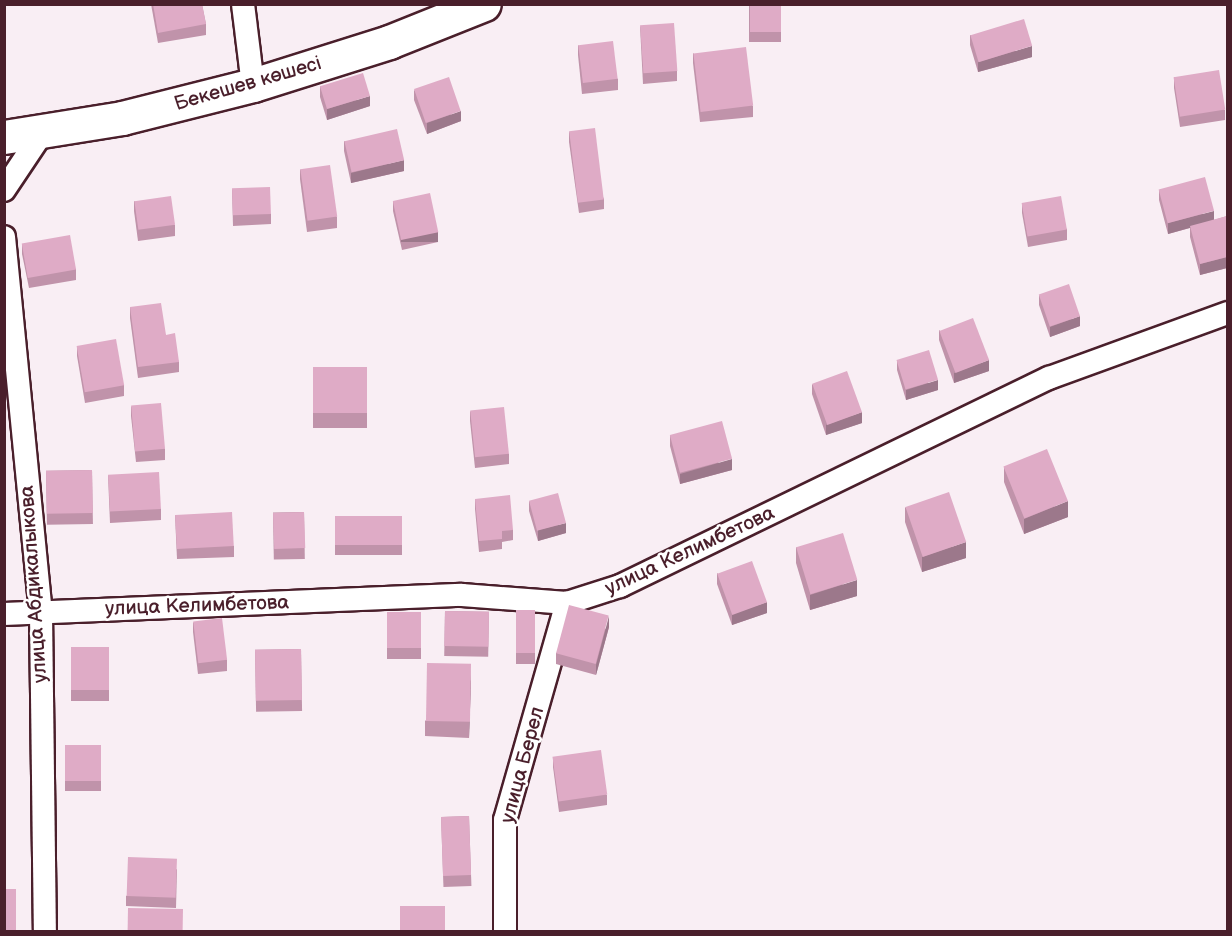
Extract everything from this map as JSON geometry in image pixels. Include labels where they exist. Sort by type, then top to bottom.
[{"type":"main road","name":"Бекешев көшесі","points":[[4,137],[42,133],[122,118],[253,85],[389,42],[484,4]]},
{"type":"street","points":[[243,4],[253,85]]},
{"type":"street","points":[[4,190],[42,133]]},
{"type":"street","name":"улица Абдикалыкова","points":[[4,237],[41,613],[45,932]]},
{"type":"street","name":"улица Келимбетова","points":[[4,614],[462,595],[567,603],[620,586],[1049,378],[1227,313]]},
{"type":"street","name":"улица Берел","points":[[505,932],[505,820],[567,603]]},
{"type":"building","points":[[153,4],[202,4],[206,24],[158,33]]},
{"type":"building","points":[[750,4],[781,4],[781,32],[750,32]]},
{"type":"building","points":[[1024,19],[1032,46],[979,62],[970,35]]},
{"type":"building","points":[[674,23],[677,71],[643,73],[640,25]]},
{"type":"building","points":[[613,41],[618,79],[583,83],[578,45]]},
{"type":"building","points":[[746,47],[753,106],[701,112],[693,53]]},
{"type":"building","points":[[1219,70],[1225,110],[1180,117],[1174,77]]},
{"type":"building","points":[[363,73],[370,96],[327,109],[320,86]]},
{"type":"building","points":[[449,77],[461,111],[426,123],[414,89]]},
{"type":"building","points":[[595,128],[604,199],[578,203],[569,131]]},
{"type":"building","points":[[397,129],[404,160],[352,172],[344,141]]},
{"type":"building","points":[[330,165],[337,216],[308,221],[300,169]]},
{"type":"building","points":[[1205,177],[1214,211],[1168,223],[1159,189]]},
{"type":"building","points":[[270,187],[271,214],[233,215],[232,188]]},
{"type":"building","points":[[430,193],[438,232],[401,240],[393,201]]},
{"type":"building","points":[[171,196],[175,225],[138,230],[134,201]]},
{"type":"building","points":[[1061,196],[1067,229],[1028,236],[1022,203]]},
{"type":"building","points":[[1227,216],[1227,257],[1200,264],[1190,226]]},
{"type":"building","points":[[70,235],[76,269],[28,278],[22,244]]},
{"type":"building","points":[[1069,284],[1080,316],[1050,327],[1039,294]]},
{"type":"building","points":[[161,303],[166,335],[175,333],[179,362],[138,367],[130,307]]},
{"type":"building","points":[[973,318],[989,360],[956,373],[939,331]]},
{"type":"building","points":[[116,339],[124,385],[85,392],[77,346]]},
{"type":"building","points":[[929,350],[938,380],[906,390],[896,360]]},
{"type":"building","points":[[313,367],[367,367],[367,413],[313,413]]},
{"type":"building","points":[[847,371],[862,412],[827,425],[812,384]]},
{"type":"building","points":[[161,403],[165,449],[135,451],[131,406]]},
{"type":"building","points":[[504,407],[509,454],[475,457],[470,411]]},
{"type":"building","points":[[722,421],[732,459],[680,473],[670,435]]},
{"type":"building","points":[[1047,449],[1068,501],[1024,519],[1003,467]]},
{"type":"building","points":[[92,470],[93,513],[47,514],[46,471]]},
{"type":"building","points":[[159,472],[161,509],[110,512],[108,475]]},
{"type":"building","points":[[949,492],[966,542],[923,557],[906,507]]},
{"type":"building","points":[[558,493],[566,523],[537,531],[529,501]]},
{"type":"building","points":[[510,495],[513,530],[502,531],[502,539],[479,541],[475,499]]},
{"type":"building","points":[[232,512],[234,546],[177,549],[175,515]]},
{"type":"building","points":[[304,512],[305,548],[274,549],[273,513]]},
{"type":"building","points":[[335,516],[402,516],[402,545],[335,545]]},
{"type":"building","points":[[843,533],[857,580],[810,594],[796,547]]},
{"type":"building","points":[[752,561],[767,602],[732,615],[717,574]]},
{"type":"building","points":[[569,605],[609,616],[596,664],[556,653]]},
{"type":"building","points":[[516,610],[535,610],[535,653],[516,653]]},
{"type":"building","points":[[445,611],[489,612],[488,647],[444,646]]},
{"type":"building","points":[[387,612],[421,612],[421,648],[387,648]]},
{"type":"building","points":[[222,618],[227,660],[198,663],[193,622]]},
{"type":"building","points":[[71,647],[109,647],[109,690],[71,690]]},
{"type":"building","points":[[301,649],[302,700],[256,701],[255,650]]},
{"type":"building","points":[[427,663],[471,664],[470,722],[426,721]]},
{"type":"building","points":[[65,745],[101,745],[101,781],[65,781]]},
{"type":"building","points":[[601,750],[607,795],[559,801],[552,757]]},
{"type":"building","points":[[4,796],[6,832],[4,832]]},
{"type":"building","points":[[469,816],[471,875],[443,876],[441,817]]},
{"type":"building","points":[[128,857],[177,859],[176,898],[127,896]]},
{"type":"building","points":[[4,889],[16,889],[16,932],[4,932]]},
{"type":"building","points":[[400,906],[445,906],[445,932],[400,932]]},
{"type":"building","points":[[128,908],[183,909],[183,932],[128,932]]}]
